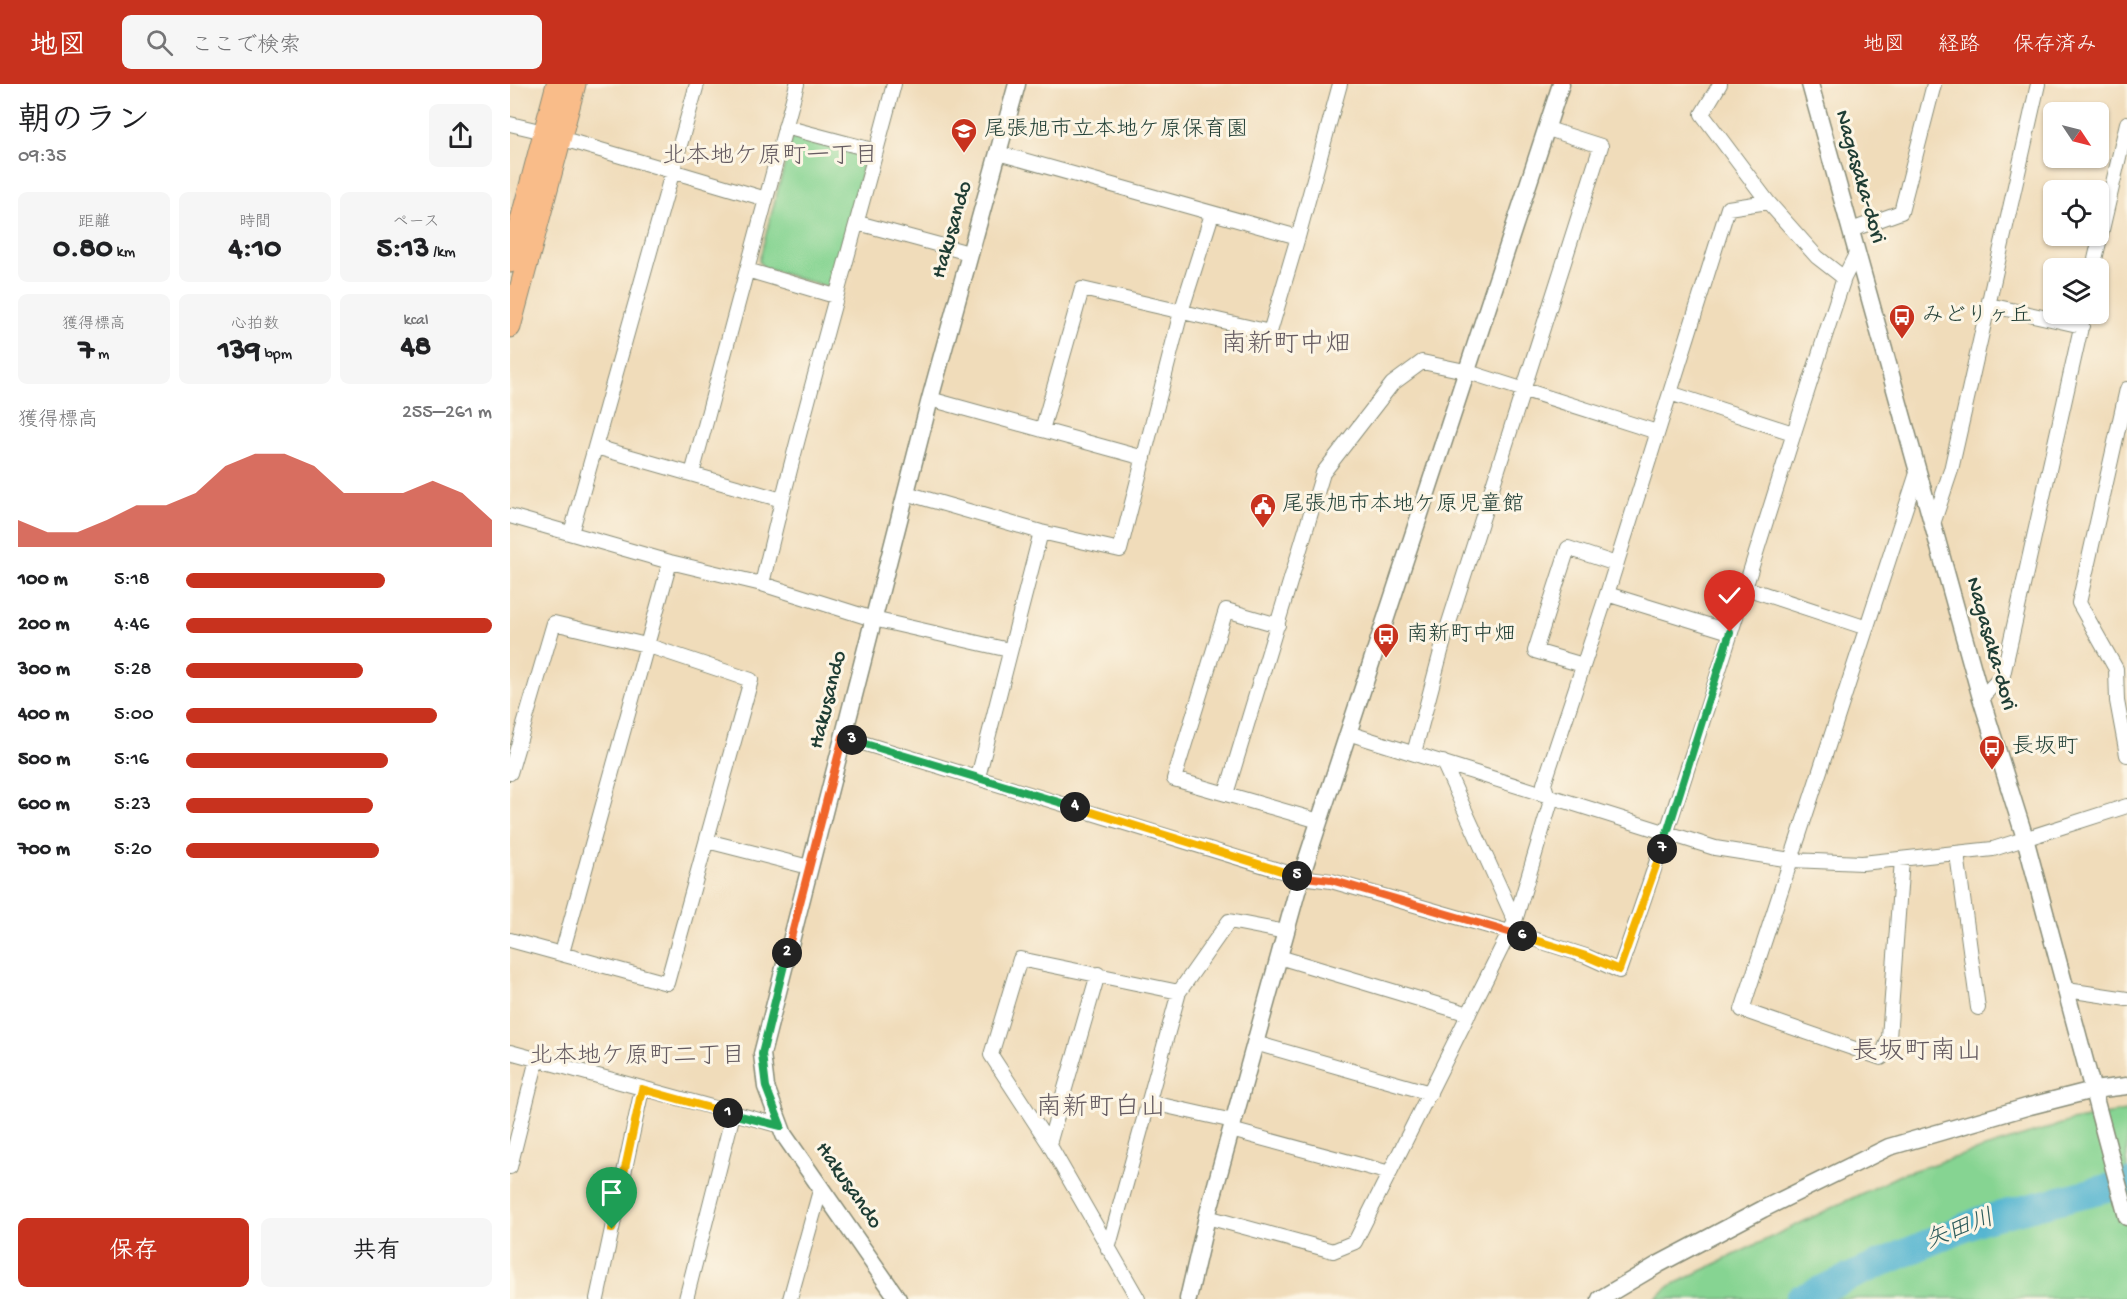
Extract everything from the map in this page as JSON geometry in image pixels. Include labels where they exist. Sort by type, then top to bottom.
[{"type":"highway","points":[[510,327],[552,135],[557,84]]},
{"type":"highway","points":[[510,262],[552,135],[575,84]]},
{"type":"street","points":[[571,533],[674,173],[697,84]]},
{"type":"street","points":[[692,474],[797,84]]},
{"type":"street","points":[[762,584],[835,297],[858,223],[894,84]]},
{"type":"street","name":"Hakusando","points":[[895,1297],[781,1126],[766,1087],[762,1054],[930,399],[1017,84]]},
{"type":"street","points":[[1042,430],[1082,289],[1270,332],[1340,84]]},
{"type":"street","points":[[1720,84],[1702,114],[1768,202],[1817,257],[1844,278]]},
{"type":"street","name":"Nagasaka-dori","points":[[1810,84],[1981,698],[2025,838],[2067,990],[2096,1109],[2127,1217]]},
{"type":"street","points":[[1851,230],[1901,212],[1934,84]]},
{"type":"street","points":[[1933,524],[1951,470],[2038,84]]},
{"type":"street","points":[[1188,1299],[1207,1217],[1301,877],[1465,371],[1548,129],[1559,85]]},
{"type":"street","points":[[2095,258],[2127,123]]},
{"type":"street","points":[[510,124],[766,199]]},
{"type":"street","points":[[785,127],[876,152]]},
{"type":"street","points":[[1414,753],[1448,629],[1525,392],[1601,146],[1548,129]]},
{"type":"street","points":[[998,153],[1298,237]]},
{"type":"street","points":[[1207,1217],[1333,1251],[1355,1242],[1512,928],[1550,804],[1544,784],[1607,594],[1728,208],[1768,202]]},
{"type":"street","points":[[906,493],[1041,532],[1120,550],[1181,312],[1212,214]]},
{"type":"street","points":[[858,223],[969,253]]},
{"type":"street","points":[[843,737],[1301,877],[1331,880],[1512,928],[1619,970],[1668,832],[1743,587],[1844,278],[1857,252]]},
{"type":"street","points":[[747,270],[835,297]]},
{"type":"street","points":[[1989,305],[2043,314]]},
{"type":"street","points":[[1981,698],[2003,675],[2082,324]]},
{"type":"street","points":[[1226,794],[1323,473],[1392,384],[1422,362],[1465,371],[1525,392],[1657,432]]},
{"type":"street","points":[[2127,389],[2079,603],[2122,673],[2117,701],[2127,754]]},
{"type":"street","points":[[1670,393],[1793,433]]},
{"type":"street","points":[[930,399],[1144,458]]},
{"type":"street","points":[[596,447],[782,500]]},
{"type":"street","points":[[1902,859],[1889,1038],[1881,1058],[1742,1010],[1864,627],[1918,470]]},
{"type":"street","points":[[510,516],[670,562],[762,584],[873,619],[1009,650]]},
{"type":"street","points":[[978,777],[1041,532]]},
{"type":"street","points":[[1583,665],[1535,651],[1568,548],[1616,564]]},
{"type":"street","points":[[562,953],[670,562]]},
{"type":"street","points":[[1743,587],[1864,627]]},
{"type":"street","points":[[1607,594],[1730,632]]},
{"type":"street","points":[[1278,625],[1226,610],[1174,779],[1320,821]]},
{"type":"street","points":[[510,773],[554,623],[646,645],[751,680],[667,983],[510,940]]},
{"type":"street","points":[[1348,733],[1715,848],[1791,860],[1862,863],[1993,849],[2127,806]]},
{"type":"street","points":[[1443,762],[1512,928]]},
{"type":"street","points":[[707,841],[809,867]]},
{"type":"street","points":[[1957,854],[1978,1008]]},
{"type":"street","points":[[1108,1249],[1179,992],[1229,921],[1286,932]]},
{"type":"street","points":[[1279,957],[1469,1014]]},
{"type":"street","points":[[1138,1299],[1049,1144],[991,1055],[1020,959],[1179,992]]},
{"type":"street","points":[[1049,1144],[1098,974]]},
{"type":"street","points":[[2067,990],[2127,999]]},
{"type":"street","points":[[1255,1043],[1430,1093]]},
{"type":"street","points":[[510,1052],[781,1126]]},
{"type":"street","points":[[510,1167],[537,1059]]},
{"type":"street","points":[[1600,1299],[1659,1264],[1763,1209],[1889,1148],[2093,1090],[2127,1086]]},
{"type":"street","points":[[597,1299],[642,1089]]},
{"type":"street","points":[[1149,1102],[1390,1173]]},
{"type":"street","points":[[686,1299],[733,1114]]},
{"type":"street","points":[[790,1299],[821,1187]]},
{"type":"green space","points":[[792,136],[866,156],[831,288],[764,268],[759,261]]},
{"type":"green space","points":[[2127,1111],[2127,1298],[1655,1299],[1670,1286],[1902,1174],[2071,1121]]},
{"type":"waterway","name":"矢田川","points":[[1799,1299],[1981,1220],[2127,1183]]},
{"type":"place","name":"尾張旭市立本地ケ原保育園","points":[[964,154]]},
{"type":"place","name":"みどりヶ丘","points":[[1902,340]]},
{"type":"place","name":"尾張旭市本地ケ原児童館","points":[[1263,529]]},
{"type":"place","name":"南新町中畑","points":[[1386,659]]},
{"type":"place","name":"長坂町","points":[[1992,771]]},
{"type":"district","name":"北本地ケ原町一丁目","points":[[770,157]]},
{"type":"district","name":"南新町中畑","points":[[1286,346]]},
{"type":"district","name":"長坂町南山","points":[[1917,1053]]},
{"type":"district","name":"北本地ケ原町二丁目","points":[[637,1057]]},
{"type":"district","name":"南新町白山","points":[[1101,1109]]},
{"type":"route","points":[[612,1229],[642,1089],[781,1126],[766,1087],[762,1054],[843,737],[1134,824],[1301,877],[1331,880],[1530,938],[1586,956],[1619,970],[1668,832],[1730,632]]}]
